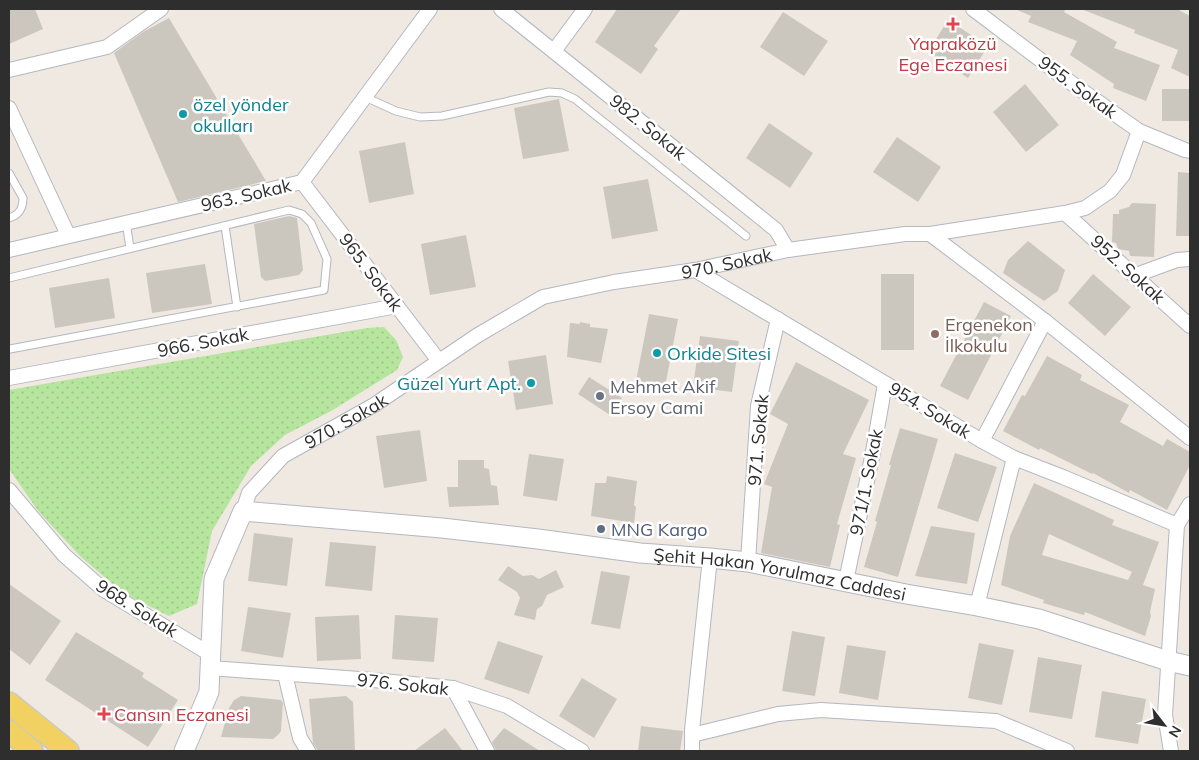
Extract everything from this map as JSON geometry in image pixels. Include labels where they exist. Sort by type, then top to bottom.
[{"type":"main road","points":[[9,703],[68,751]]},
{"type":"main road","points":[[9,731],[32,751]]},
{"type":"street","points":[[9,70],[106,47],[161,9]]},
{"type":"street","name":"963. Sokak","points":[[9,250],[302,182],[430,9]]},
{"type":"street","name":"982. Sokak","points":[[501,9],[776,230],[788,250]]},
{"type":"street","points":[[554,51],[585,9]]},
{"type":"street","name":"955. Sokak","points":[[973,9],[1139,131],[1185,150],[1190,150]]},
{"type":"street","points":[[9,108],[68,236]]},
{"type":"street","name":"970. Sokak","points":[[184,751],[208,692],[214,579],[249,493],[282,456],[374,405],[478,335],[543,297],[614,282],[695,270],[788,250],[905,234],[930,234],[1065,213],[1085,208],[1110,191],[1123,175],[1139,131]]},
{"type":"street","name":"965. Sokak","points":[[302,182],[440,362]]},
{"type":"street","name":"952. Sokak","points":[[1065,213],[1136,275],[1190,326]]},
{"type":"street","points":[[930,234],[1045,321],[1190,438]]},
{"type":"street","points":[[1136,275],[1177,260],[1190,259]]},
{"type":"street","name":"954. Sokak","points":[[695,270],[885,384],[1014,458],[1178,525]]},
{"type":"street","name":"966. Sokak","points":[[9,378],[397,306]]},
{"type":"street","name":"971. Sokak","points":[[748,562],[758,406],[778,319]]},
{"type":"street","points":[[982,441],[1045,321]]},
{"type":"street","name":"971/1. Sokak","points":[[846,581],[885,384]]},
{"type":"street","points":[[977,606],[1014,458]]},
{"type":"street","name":"968. Sokak","points":[[9,490],[64,555],[104,590],[210,661]]},
{"type":"street","points":[[1171,751],[1165,715],[1178,525],[1190,504]]},
{"type":"street","name":"Şehit Hakan Yorulmaz Caddesi","points":[[243,511],[442,528],[640,553],[748,562],[1039,619],[1168,661],[1190,666]]},
{"type":"street","points":[[692,751],[710,558]]},
{"type":"street","name":"976. Sokak","points":[[210,661],[285,674],[453,688],[507,706],[582,751]]},
{"type":"street","points":[[285,674],[300,738],[308,751]]},
{"type":"street","points":[[453,688],[487,751]]},
{"type":"street","points":[[692,735],[778,714],[820,710],[996,721],[1067,751],[1075,751]]},
{"type":"lane","points":[[365,97],[396,111],[420,117],[442,116],[549,92],[562,93],[575,99],[746,236]]},
{"type":"lane","points":[[9,173],[23,198],[19,212],[16,216],[9,218]]},
{"type":"lane","points":[[9,278],[289,210],[307,218],[327,259],[324,290],[10,349]]},
{"type":"lane","points":[[126,222],[130,248]]},
{"type":"lane","points":[[225,226],[237,307]]},
{"type":"green space","points":[[384,327],[396,340],[403,357],[397,370],[331,411],[285,435],[251,466],[212,531],[197,604],[169,616],[125,594],[81,557],[39,512],[9,469],[9,390],[367,328]]},
{"type":"building","points":[[9,9],[35,9],[43,29],[9,44]]},
{"type":"building","points":[[617,9],[681,9],[654,46],[658,49],[641,74],[595,42]]},
{"type":"building","points":[[1015,9],[1066,9],[1064,12],[1117,42],[1114,48],[1160,65],[1146,101],[1113,88],[1114,84],[1070,55],[1077,41],[1028,22],[1031,16]]},
{"type":"building","points":[[1081,9],[1177,9],[1190,16],[1190,77],[1171,68],[1178,50],[1134,33],[1135,30]]},
{"type":"building","points":[[783,12],[828,41],[804,76],[760,47]]},
{"type":"building","name":"özel yönder okulları","points":[[169,18],[266,181],[178,202],[114,53],[143,32]]},
{"type":"building","points":[[948,20],[988,46],[968,78],[928,52]]},
{"type":"building","points":[[1025,84],[1059,125],[1026,152],[993,112]]},
{"type":"building","points":[[1162,89],[1190,89],[1190,121],[1162,121]]},
{"type":"building","points":[[559,99],[569,151],[523,159],[514,108]]},
{"type":"building","points":[[769,123],[813,153],[790,188],[746,158]]},
{"type":"building","points":[[897,137],[941,167],[918,202],[873,172]]},
{"type":"building","points":[[405,142],[414,194],[369,203],[359,151]]},
{"type":"building","points":[[1178,172],[1190,173],[1190,236],[1176,236]]},
{"type":"building","points":[[648,179],[658,231],[612,239],[603,187]]},
{"type":"building","points":[[1132,203],[1156,204],[1154,257],[1130,256],[1129,251],[1118,249],[1116,243],[1112,242],[1113,214],[1119,214],[1119,210],[1129,207]]},
{"type":"building","points":[[289,216],[297,218],[303,270],[299,275],[265,281],[261,277],[254,224]]},
{"type":"building","points":[[466,235],[476,287],[430,295],[421,244]]},
{"type":"building","points":[[1028,241],[1065,270],[1058,291],[1044,301],[1003,273],[1008,260]]},
{"type":"building","points":[[205,264],[212,304],[152,313],[146,273]]},
{"type":"building","points":[[881,274],[914,274],[914,350],[881,350]]},
{"type":"building","points":[[1093,274],[1131,307],[1105,336],[1068,303]]},
{"type":"building","points":[[109,278],[115,318],[55,328],[49,288]]},
{"type":"building","points":[[984,302],[1011,316],[968,400],[940,386]]},
{"type":"building","name":"Orkide Sitesi","points":[[649,314],[678,319],[664,392],[635,386]]},
{"type":"building","points":[[580,322],[590,324],[590,327],[608,329],[601,363],[567,357],[570,323],[580,324]]},
{"type":"building","points":[[700,336],[739,341],[732,392],[693,387]]},
{"type":"building","name":"Güzel Yurt Apt.","points":[[546,355],[553,404],[516,410],[508,361]]},
{"type":"building","points":[[1047,356],[1082,375],[1080,380],[1129,405],[1120,422],[1163,446],[1167,439],[1190,452],[1190,465],[1167,510],[1130,490],[1129,493],[1093,473],[1040,448],[1039,450],[1003,431],[1022,395],[1025,396]]},
{"type":"building","points":[[796,362],[869,400],[843,454],[856,458],[837,524],[840,525],[830,567],[761,553],[772,487],[764,484],[788,424],[770,414]]},
{"type":"building","name":"Mehmet Akif Ersoy Cami","points":[[589,377],[622,398],[610,415],[578,394]]},
{"type":"building","points":[[900,428],[938,439],[898,577],[864,567]]},
{"type":"building","points":[[420,430],[427,481],[384,488],[376,436]]},
{"type":"building","points":[[955,453],[997,467],[978,522],[937,508]]},
{"type":"building","points":[[529,454],[564,459],[557,501],[523,496]]},
{"type":"building","points":[[458,460],[484,460],[484,468],[489,469],[491,485],[497,486],[499,505],[449,507],[447,487],[458,487]]},
{"type":"building","points":[[607,476],[637,481],[634,523],[591,516],[595,483],[606,483]]},
{"type":"building","points":[[1034,483],[1114,520],[1112,525],[1159,542],[1143,585],[1155,589],[1150,612],[1151,616],[1145,636],[1085,612],[1084,615],[1043,603],[1044,600],[1001,585],[1010,536]],"holes":[[[1049,534],[1132,572],[1128,580],[1042,555]]]},
{"type":"building","points":[[931,526],[975,533],[967,584],[915,576]]},
{"type":"building","points":[[254,533],[293,538],[287,586],[248,581]]},
{"type":"building","points":[[330,542],[376,546],[372,591],[325,586]]},
{"type":"building","points":[[508,566],[523,576],[532,575],[539,579],[556,570],[564,587],[547,595],[542,606],[537,609],[535,620],[514,615],[520,598],[517,592],[498,580]]},
{"type":"building","points":[[601,571],[630,576],[620,629],[591,624]]},
{"type":"building","points":[[9,584],[61,621],[30,665],[9,649]]},
{"type":"building","points":[[248,607],[291,613],[283,658],[241,651]]},
{"type":"building","points":[[359,615],[361,659],[317,661],[315,617]]},
{"type":"building","points":[[395,615],[438,618],[434,662],[392,659]]},
{"type":"building","points":[[792,631],[825,637],[815,696],[782,691]]},
{"type":"building","points":[[76,632],[144,673],[142,677],[178,700],[148,747],[45,680]]},
{"type":"building","points":[[498,641],[543,656],[529,694],[484,679]]},
{"type":"building","points":[[979,643],[1014,650],[1002,705],[968,698]]},
{"type":"building","points":[[847,645],[886,651],[878,700],[839,693]]},
{"type":"building","points":[[1038,657],[1082,665],[1072,719],[1029,712]]},
{"type":"building","points":[[582,678],[617,699],[594,738],[559,716]]},
{"type":"building","points":[[1102,691],[1146,699],[1138,744],[1095,737]]},
{"type":"building","points":[[241,696],[281,700],[283,703],[281,731],[279,734],[273,739],[221,737],[229,708],[234,700]]},
{"type":"building","points":[[346,696],[353,702],[355,751],[318,751],[313,743],[309,699]]},
{"type":"building","points":[[641,726],[683,731],[680,751],[638,751]]},
{"type":"building","points":[[445,728],[463,751],[414,751]]},
{"type":"building","points":[[504,728],[540,751],[496,751],[492,742]]},
{"type":"place","name":"Yapraközü Ege Eczanesi","points":[[953,24]]},
{"type":"place","name":"özel yönder okulları","points":[[183,114]]},
{"type":"place","name":"Ergenekon İlkokulu","points":[[935,334]]},
{"type":"place","name":"Orkide Sitesi","points":[[657,353]]},
{"type":"place","name":"Güzel Yurt Apt.","points":[[531,383]]},
{"type":"place","name":"Mehmet Akif Ersoy Cami","points":[[600,396]]},
{"type":"place","name":"MNG Kargo","points":[[601,529]]},
{"type":"place","name":"Cansın Eczanesi","points":[[104,714]]}]
